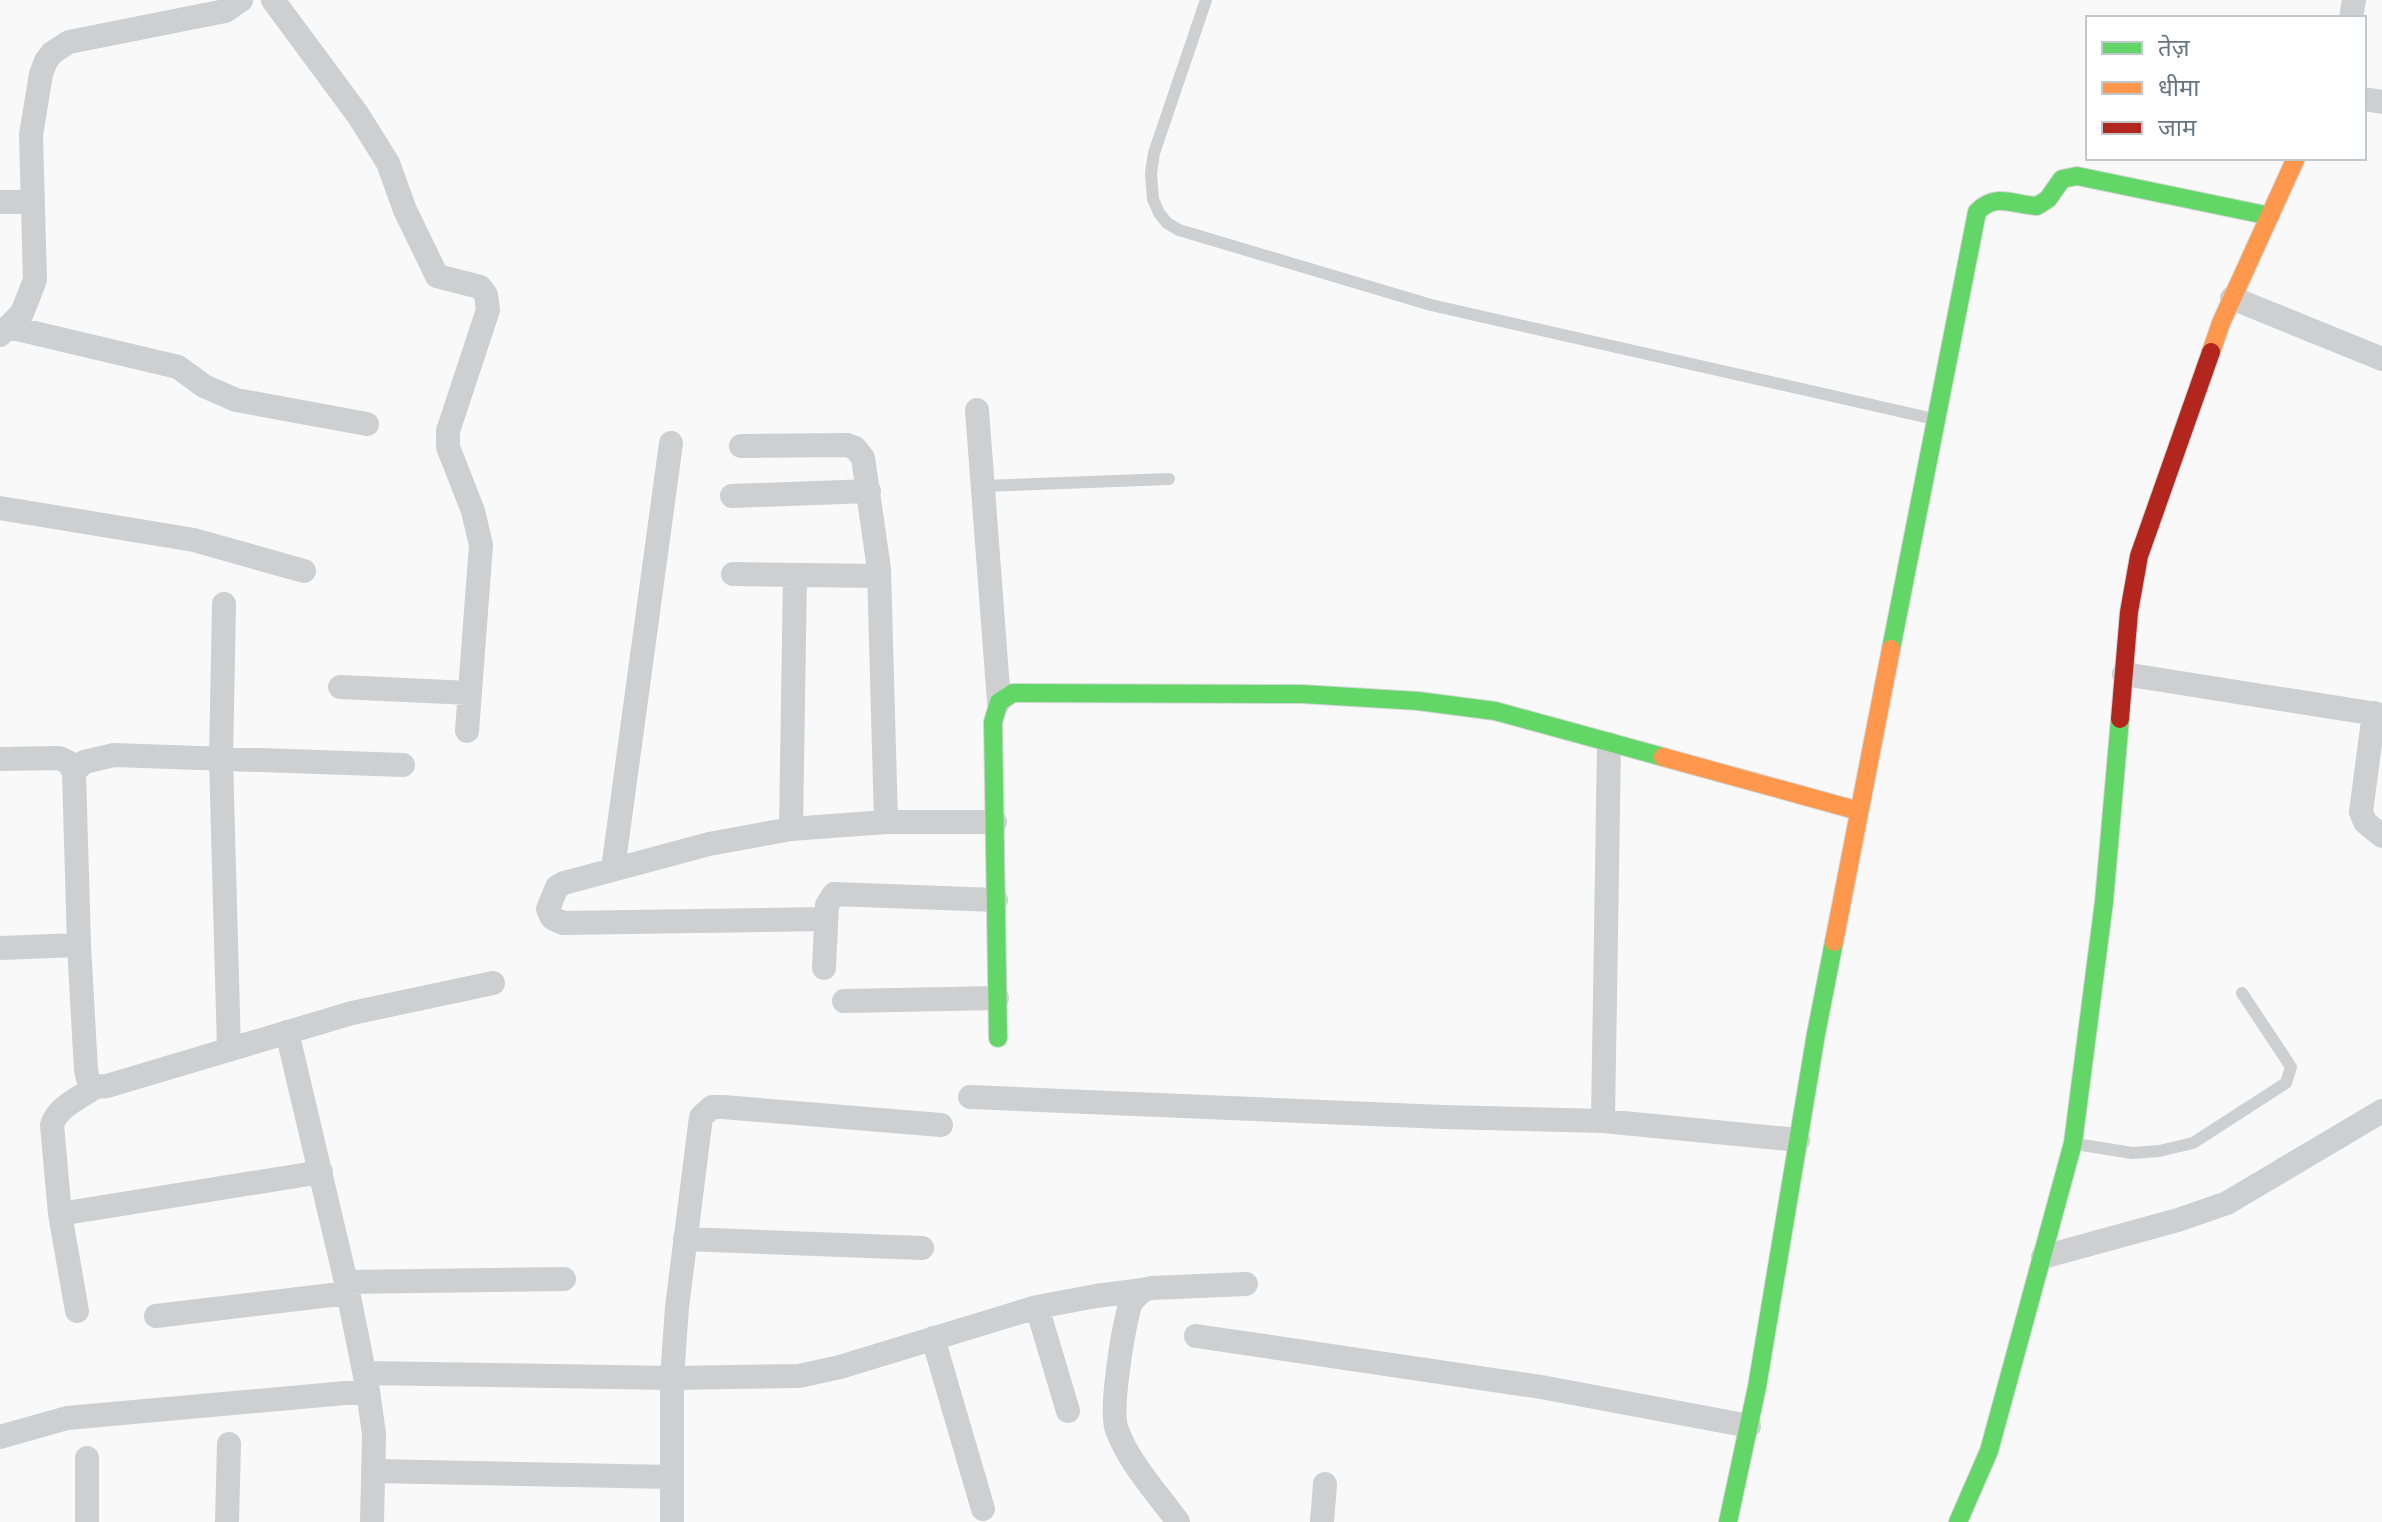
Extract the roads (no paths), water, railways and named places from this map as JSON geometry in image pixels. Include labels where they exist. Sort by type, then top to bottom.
[{"type":"street","points":[[4,331],[22,313],[35,280],[31,135],[41,74],[52,53],[69,42],[225,11],[241,0]]},
{"type":"street","points":[[273,0],[358,115],[388,163],[405,210],[437,276],[480,287],[488,301],[488,310],[448,431],[448,447],[473,511],[481,545],[467,731]]},
{"type":"street","points":[[1958,1522],[1989,1451],[2073,1143],[2104,902],[2129,612],[2139,556],[2232,298],[2295,160]]},
{"type":"street","points":[[1728,1522],[1749,1426],[1859,811],[1974,221],[1984,202],[1992,199],[2037,206],[2048,199],[2062,179],[2077,176],[2270,216]]},
{"type":"street","points":[[0,202],[33,202]]},
{"type":"street","points":[[2232,298],[2382,359]]},
{"type":"street","points":[[4,331],[178,367],[204,386],[236,400],[367,424]]},
{"type":"street","points":[[977,410],[999,702],[993,722],[998,1038]]},
{"type":"street","points":[[613,869],[671,443]]},
{"type":"street","points":[[741,446],[847,445],[855,448],[863,458],[879,576],[886,822]]},
{"type":"street","points":[[732,496],[869,491]]},
{"type":"street","points":[[0,508],[194,540],[304,571]]},
{"type":"street","points":[[733,574],[879,576]]},
{"type":"street","points":[[791,829],[795,575]]},
{"type":"street","points":[[224,604],[221,759],[229,1050]]},
{"type":"street","points":[[2124,674],[2378,714],[2361,812],[2365,822],[2382,836]]},
{"type":"street","points":[[340,687],[469,693]]},
{"type":"street","points":[[999,702],[1013,693],[1031,692],[1382,696],[1441,701],[1495,711],[1859,811]]},
{"type":"street","points":[[1603,1121],[1609,744]]},
{"type":"street","points":[[74,772],[84,762],[114,755],[403,765]]},
{"type":"street","points":[[0,759],[59,758],[68,762],[74,772],[86,1070],[88,1079],[95,1087]]},
{"type":"street","points":[[826,919],[563,923],[552,918],[548,909],[557,887],[572,880],[709,844],[791,829],[886,822],[995,822]]},
{"type":"street","points":[[824,968],[830,898],[841,893],[996,900]]},
{"type":"street","points":[[0,948],[79,945]]},
{"type":"street","points":[[77,1311],[60,1214],[52,1125],[54,1117],[62,1109],[95,1087],[352,1013],[493,983]]},
{"type":"street","points":[[844,1001],[997,998]]},
{"type":"street","points":[[287,1032],[366,1382],[374,1434],[372,1522]]},
{"type":"street","points":[[970,1097],[1603,1121],[1798,1140]]},
{"type":"street","points":[[672,1522],[672,1378],[685,1239],[701,1117],[712,1107],[941,1125]]},
{"type":"street","points":[[2043,1257],[2178,1220],[2227,1203],[2382,1111]]},
{"type":"street","points":[[60,1214],[321,1172]]},
{"type":"street","points":[[685,1239],[922,1248]]},
{"type":"street","points":[[156,1316],[347,1288],[564,1279]]},
{"type":"street","points":[[0,1437],[67,1418],[366,1382],[799,1376],[840,1367],[1037,1307],[1143,1290],[1246,1284]]},
{"type":"street","points":[[1143,1290],[1131,1302],[1128,1312],[1114,1419],[1121,1438],[1142,1473],[1178,1522]]},
{"type":"street","points":[[1037,1307],[1068,1411]]},
{"type":"street","points":[[1196,1336],[1541,1387],[1749,1426]]},
{"type":"street","points":[[933,1338],[983,1509]]},
{"type":"street","points":[[227,1522],[229,1444]]},
{"type":"street","points":[[87,1458],[87,1522]]},
{"type":"street","points":[[373,1471],[672,1477]]},
{"type":"street","points":[[1322,1522],[1325,1484]]},
{"type":"lane","points":[[1206,0],[1153,163],[1150,185],[1153,199],[1167,223],[1179,230],[1431,305],[1935,419]]},
{"type":"lane","points":[[983,486],[1169,479]]},
{"type":"lane","points":[[2073,1143],[2132,1153],[2193,1143],[2280,1089],[2286,1083],[2291,1067],[2242,993]]}]
